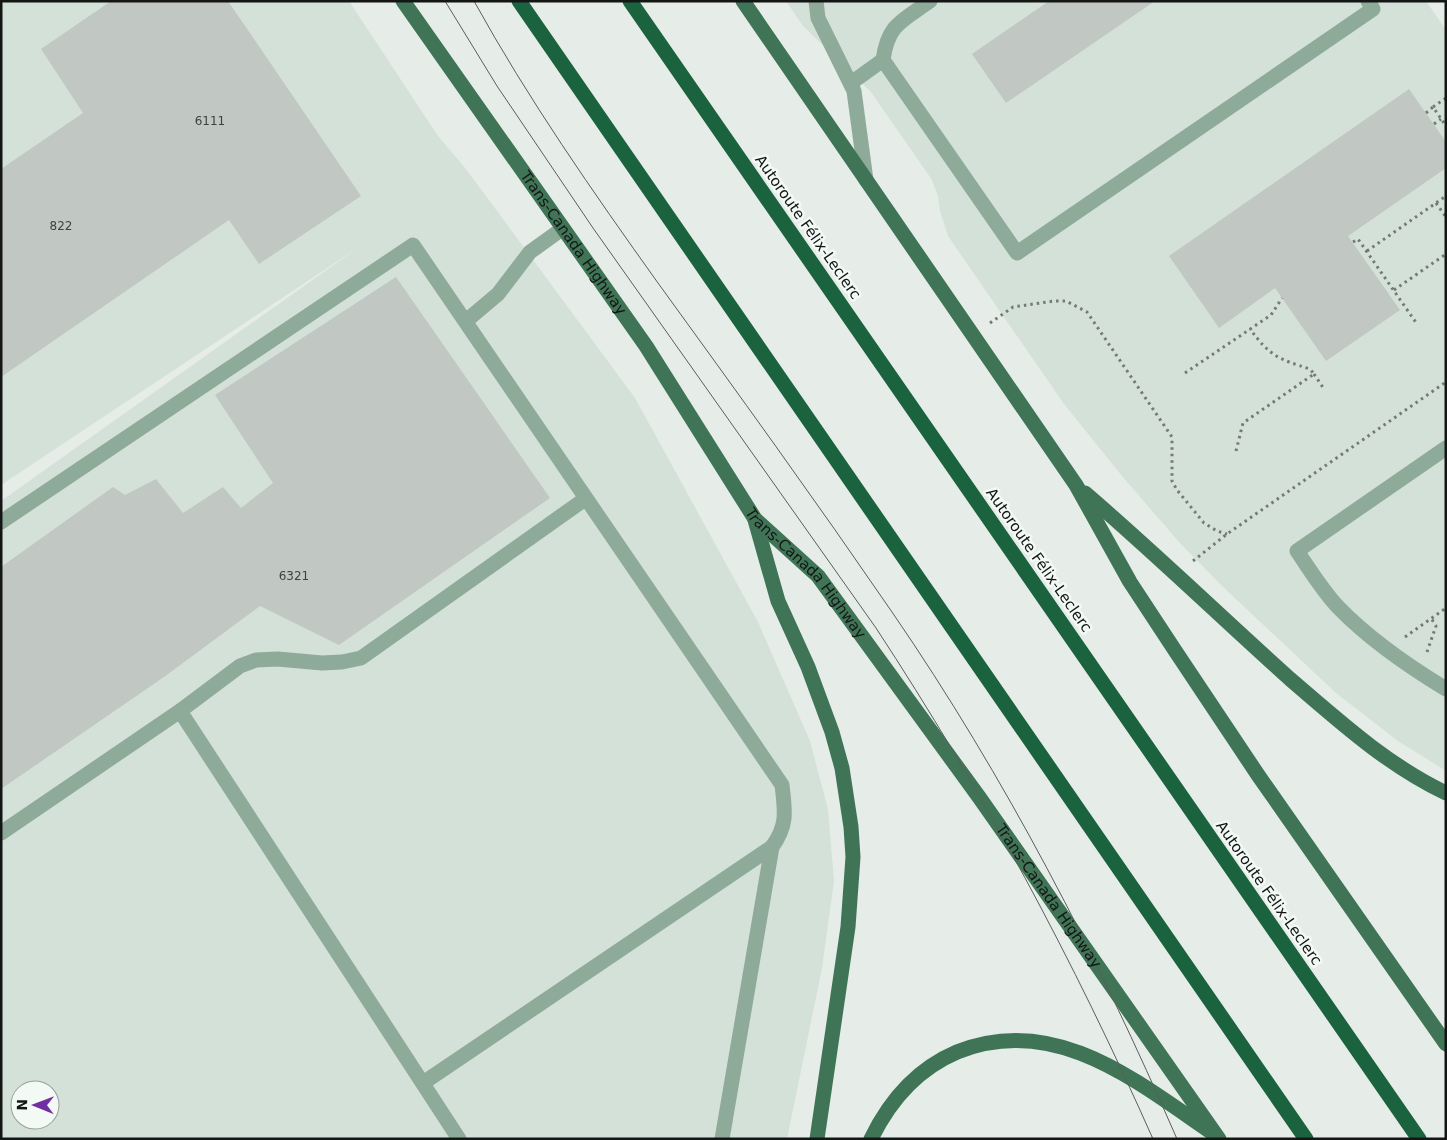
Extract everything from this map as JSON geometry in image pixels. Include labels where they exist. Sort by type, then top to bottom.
[{"type":"highway","points":[[519,1],[1306,1139]]},
{"type":"highway","name":"Autoroute Félix-Leclerc","points":[[630,1],[1419,1139]]},
{"type":"main road","name":"Trans-Canada Highway","points":[[403,1],[646,346],[755,519],[818,576],[984,805],[1219,1138]]},
{"type":"main road","points":[[743,1],[1076,485],[1130,582],[1174,649],[1446,1044]]},
{"type":"main road","points":[[1076,485],[1160,557],[1226,622],[1334,717],[1378,752],[1446,793]]},
{"type":"main road","points":[[755,519],[778,601],[808,667],[832,732],[842,768],[851,827],[852,891],[848,927],[816,1139]]},
{"type":"main road","points":[[871,1139],[880,1120],[898,1095],[920,1074],[943,1058],[972,1046],[1000,1041],[1027,1040],[1059,1045],[1127,1075],[1219,1138]]},
{"type":"lane","points":[[816,1],[818,18],[854,91],[866,180]]},
{"type":"lane","points":[[930,1],[899,23],[890,32],[885,43],[883,60],[1017,253],[1373,8],[1368,1]]},
{"type":"lane","points":[[851,83],[883,60]]},
{"type":"lane","points":[[466,321],[498,294],[530,252],[562,229]]},
{"type":"lane","points":[[1,522],[413,245],[782,785],[786,814],[781,835],[772,848],[423,1083]]},
{"type":"lane","points":[[1446,448],[1297,551],[1324,590],[1346,614],[1396,656],[1446,689]]},
{"type":"lane","points":[[1,833],[180,712],[240,666],[256,660],[278,659],[322,663],[342,662],[361,658],[586,499]]},
{"type":"lane","points":[[180,712],[459,1139]]},
{"type":"lane","points":[[722,1139],[772,848]]},
{"type":"path","points":[[1426,113],[1446,98]]},
{"type":"path","points":[[1433,107],[1446,126]]},
{"type":"path","points":[[1434,124],[1441,119]]},
{"type":"path","points":[[1367,251],[1446,196]]},
{"type":"path","points":[[1436,203],[1446,217]]},
{"type":"path","points":[[1353,242],[1358,239],[1417,324]]},
{"type":"path","points":[[1394,290],[1446,254]]},
{"type":"path","points":[[1185,373],[1271,315],[1282,298]]},
{"type":"path","points":[[999,316],[1013,307],[1060,301],[1066,301],[1087,312],[1172,437],[1172,481],[1177,490],[1204,523],[1217,531],[1227,534]]},
{"type":"path","points":[[1250,330],[1265,350],[1275,357],[1310,370],[1324,389]]},
{"type":"path","points":[[1236,451],[1244,423],[1314,374]]},
{"type":"path","points":[[1194,560],[1227,534],[1446,382]]},
{"type":"path","points":[[1403,638],[1446,608]]},
{"type":"path","points":[[1426,657],[1436,626],[1431,618]]},
{"type":"shaded area","points":[[1,1],[349,1],[438,136],[466,169],[635,398],[758,622],[810,741],[828,809],[834,881],[822,968],[787,1139],[1,1139],[1,501],[359,247],[1,485]]},
{"type":"shaded area","points":[[786,1],[1426,1],[1446,30],[1446,771],[1398,741],[1336,693],[1221,585],[1179,542],[1122,476],[1064,404],[948,236],[932,180],[871,92],[803,26]]},
{"type":"building","points":[[111,1],[228,1],[361,196],[259,264],[229,220],[1,377],[1,169],[83,113],[41,49]]},
{"type":"building","points":[[1049,1],[1155,1],[1006,103],[972,54]]},
{"type":"building","points":[[1409,89],[1446,142],[1446,168],[1348,236],[1400,310],[1326,361],[1275,288],[1219,328],[1169,256]]},
{"type":"building","points":[[396,277],[550,498],[339,645],[260,606],[164,677],[1,789],[1,567],[113,487],[125,495],[156,479],[183,513],[223,487],[241,508],[273,483],[215,395]]},
{"type":"tram line","points":[[445,1],[497,86],[593,228],[876,628],[915,689],[990,814],[1059,942],[1153,1139]]},
{"type":"tram line","points":[[474,1],[516,74],[585,180],[863,570],[934,675],[973,738],[1011,803],[1082,935],[1115,1002],[1177,1139]]}]
